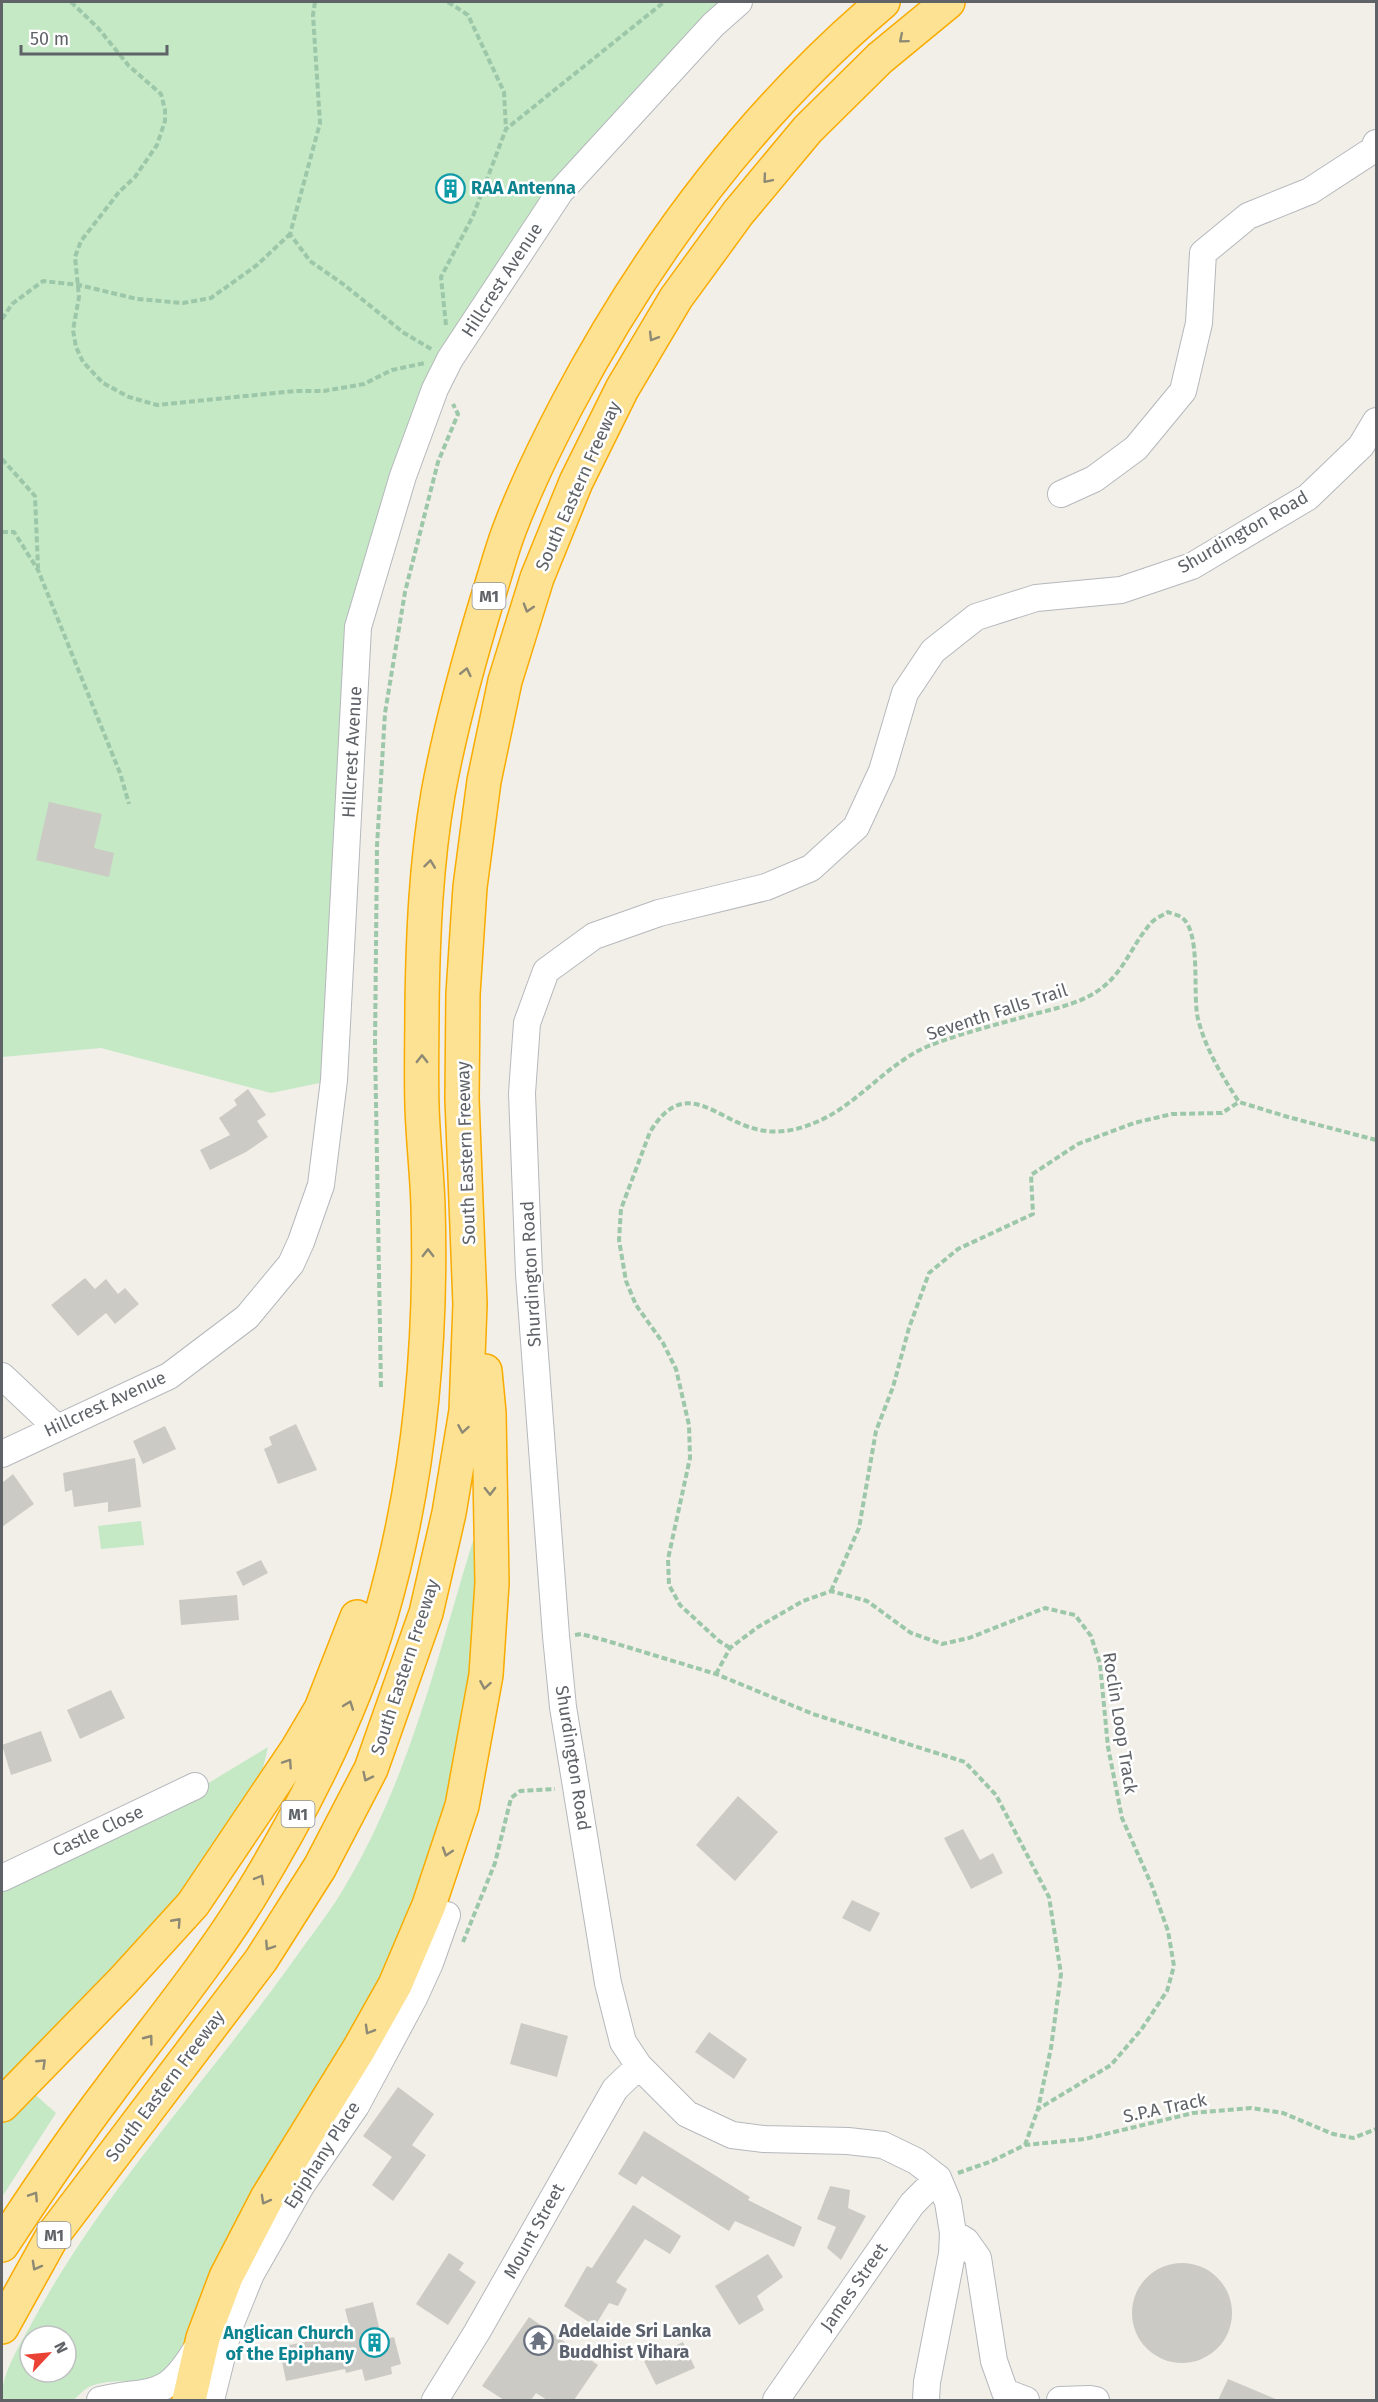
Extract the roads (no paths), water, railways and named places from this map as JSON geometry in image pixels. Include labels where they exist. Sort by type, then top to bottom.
[{"type":"highway","name":"M1","points":[[2,2245],[54,2166],[190,1985],[248,1901],[298,1813],[345,1718],[381,1617],[404,1518],[420,1416],[427,1312],[428,1208],[422,1103],[426,901],[438,795],[466,673],[510,527],[554,432],[602,339],[658,253],[718,170],[791,89],[883,2]]},
{"type":"highway","name":"South Eastern Freeway","points":[[2,2327],[53,2235],[261,1960],[320,1867],[371,1768],[426,1613],[451,1502],[466,1411],[470,1304],[462,1099],[463,994],[470,887],[484,781],[505,681],[537,578],[576,482],[622,389],[676,298],[738,213],[808,129],[880,58],[948,2]]},
{"type":"highway","name":"M1","points":[[189,2400],[203,2338],[226,2277],[267,2198],[359,2049],[395,1985],[432,1897],[464,1796],[486,1675],[492,1583],[489,1413],[467,1202]]},
{"type":"highway","points":[[2,2105],[122,1982],[193,1904],[298,1748],[321,1709],[361,1608],[386,1511],[427,1312]]},
{"type":"street","name":"Hillcrest Avenue","points":[[2,1454],[169,1376],[247,1317],[291,1264],[321,1185],[334,1080],[358,627],[404,476],[435,389],[450,359],[560,192],[713,25],[739,2]]},
{"type":"street","points":[[1061,494],[1094,479],[1136,448],[1183,391],[1199,323],[1203,253],[1248,216],[1310,191],[1373,150],[1377,143]]},
{"type":"street","name":"Shurdington Road","points":[[938,2178],[916,2161],[883,2145],[848,2141],[764,2139],[732,2135],[687,2114],[639,2066],[623,2042],[608,1983],[563,1707],[556,1636],[529,1274],[522,1093],[527,1023],[546,971],[594,936],[658,913],[766,887],[811,868],[856,827],[882,771],[905,693],[933,651],[976,617],[1036,598],[1121,590],[1192,566],[1308,497],[1361,446],[1377,421]]},
{"type":"street","points":[[2,1376],[56,1427]]},
{"type":"street","name":"Castle Close","points":[[2,1878],[195,1786]]},
{"type":"street","name":"Epiphany Place","points":[[211,2400],[229,2328],[251,2274],[301,2186],[356,2106],[367,2086],[418,1989],[447,1915]]},
{"type":"street","name":"Mount Street","points":[[435,2400],[477,2332],[615,2089],[639,2066]]},
{"type":"street","points":[[926,2400],[927,2382],[952,2254],[953,2233],[948,2202],[938,2178]]},
{"type":"street","name":"James Street","points":[[776,2400],[912,2204],[938,2178]]},
{"type":"street","points":[[953,2233],[966,2241],[978,2258],[994,2361],[1005,2392],[1026,2400]]},
{"type":"street","points":[[100,2400],[134,2399],[170,2385],[180,2376],[203,2338]]},
{"type":"street","points":[[1060,2400],[1090,2398],[1096,2400]]},
{"type":"place","name":"RAA Antenna","points":[[450,188]]},
{"type":"place","name":"Adelaide Sri Lanka Buddhist Vihara","points":[[538,2341]]},
{"type":"place","name":"Anglican Church of the Epiphany","points":[[375,2343]]}]
